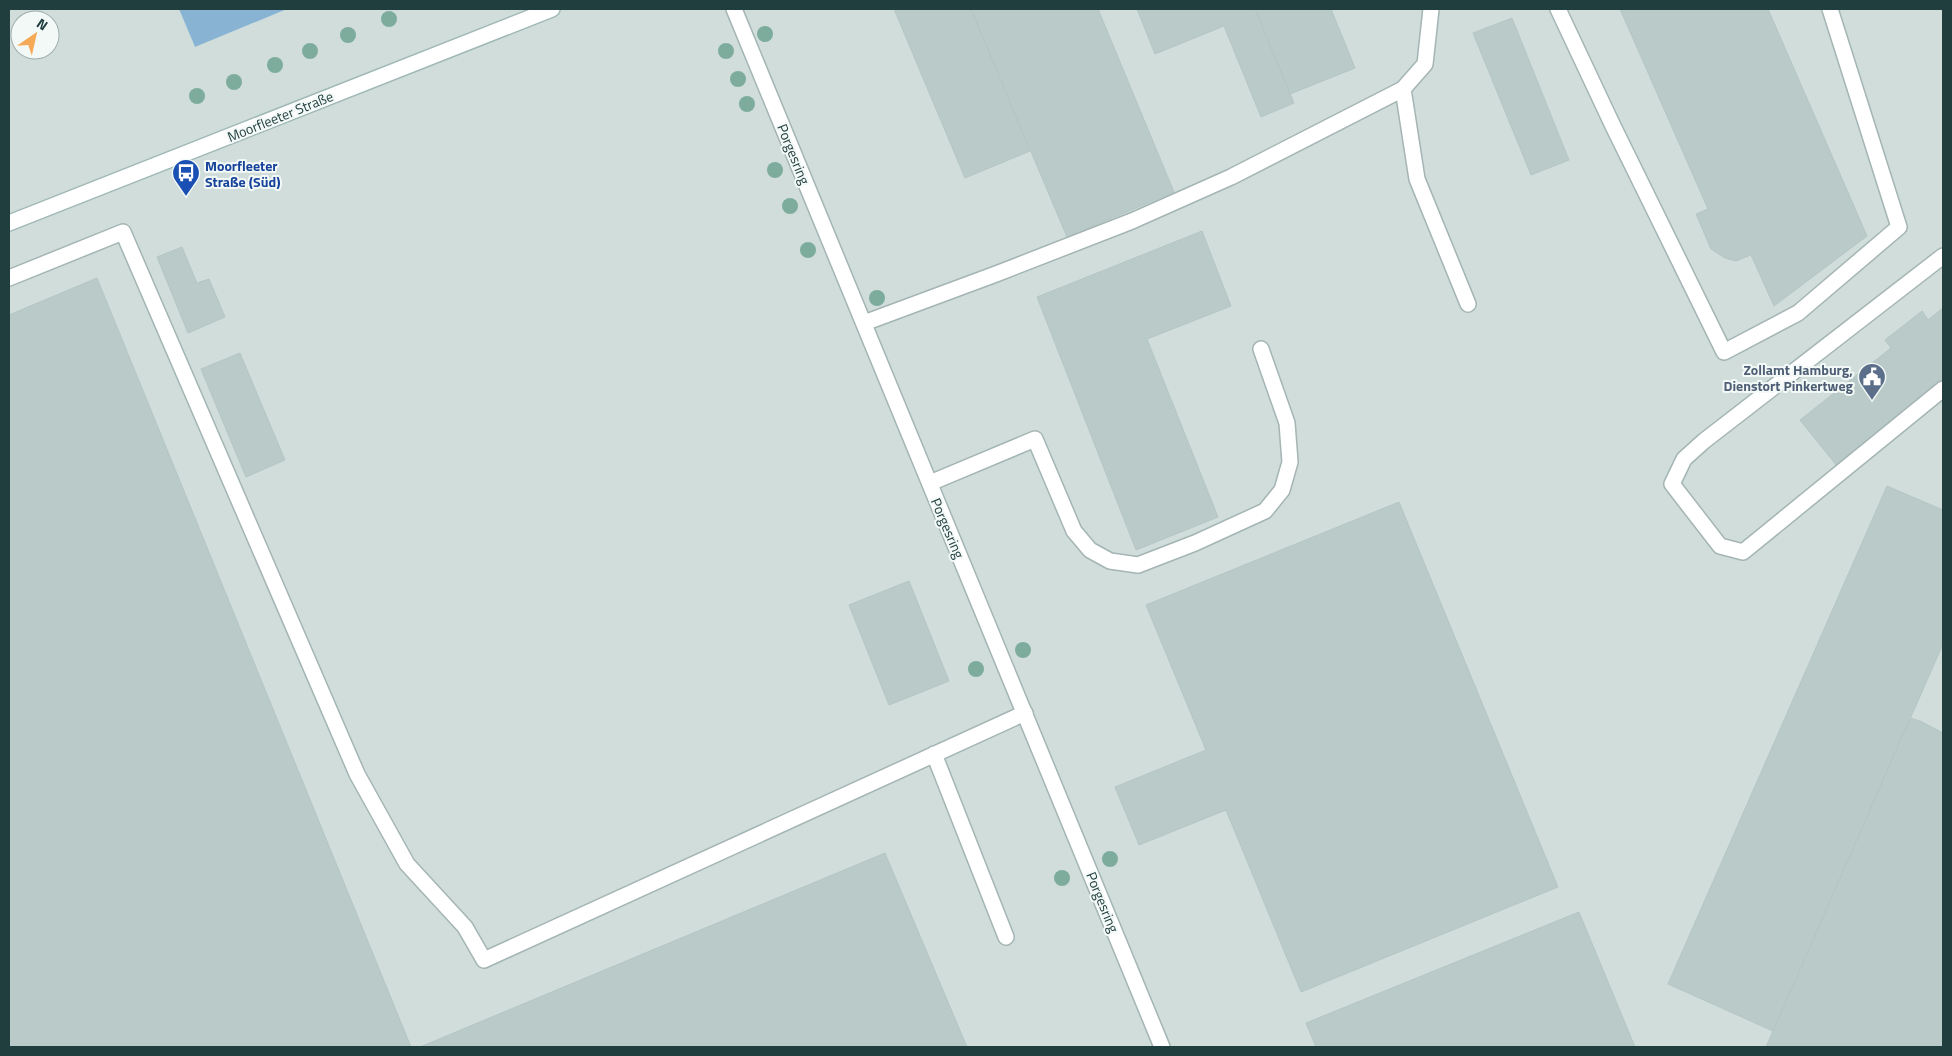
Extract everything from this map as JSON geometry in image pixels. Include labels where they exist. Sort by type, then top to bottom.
[{"type":"street","name":"Moorfleeter Straße","points":[[9,223],[552,9]]},
{"type":"street","name":"Porgesring","points":[[734,9],[1162,1047]]},
{"type":"street","points":[[864,323],[1132,221],[1231,177],[1403,89],[1425,64],[1431,9]]},
{"type":"street","points":[[1558,9],[1724,352],[1798,313],[1899,227],[1830,9]]},
{"type":"street","points":[[1403,89],[1417,179],[1468,304]]},
{"type":"street","points":[[9,278],[123,232],[357,774],[407,864],[465,927],[484,960],[1025,713]]},
{"type":"street","points":[[1943,256],[1704,441],[1684,459],[1672,484],[1720,546],[1743,552],[1943,389]]},
{"type":"street","points":[[930,483],[1035,439],[1074,531],[1090,550],[1110,561],[1138,565],[1195,543],[1265,511],[1282,490],[1290,462],[1287,422],[1261,349]]},
{"type":"street","points":[[934,754],[1006,937]]},
{"type":"shaded area","points":[[9,9],[179,9],[195,47],[287,9],[1943,9],[1943,1047],[9,1047]]},
{"type":"water","points":[[179,9],[287,9],[195,47]]},
{"type":"building","points":[[894,9],[971,9],[1030,151],[965,178]]},
{"type":"building","points":[[971,9],[1098,9],[1174,192],[1067,237]]},
{"type":"building","points":[[1137,9],[1255,9],[1294,103],[1261,117],[1224,26],[1155,54]]},
{"type":"building","points":[[1255,9],[1331,9],[1355,68],[1290,94]]},
{"type":"building","points":[[1620,9],[1768,9],[1867,236],[1774,306],[1751,255],[1736,261],[1725,258],[1711,249],[1696,214],[1708,209]]},
{"type":"building","points":[[1512,18],[1569,160],[1531,175],[1473,33]]},
{"type":"building","points":[[1202,231],[1231,306],[1147,339],[1218,517],[1136,550],[1037,297]]},
{"type":"building","points":[[182,247],[197,283],[209,279],[225,317],[188,333],[157,257]]},
{"type":"building","points":[[97,278],[411,1047],[9,1047],[9,315]]},
{"type":"building","name":"Zollamt Hamburg, Dienstort Pinkertweg","points":[[1943,308],[1943,382],[1837,466],[1800,420],[1891,348],[1885,340],[1922,311],[1928,320]]},
{"type":"building","points":[[240,353],[285,460],[246,477],[201,369]]},
{"type":"building","points":[[1887,486],[1943,510],[1943,644],[1773,1031],[1668,984]]},
{"type":"building","points":[[1399,502],[1558,887],[1301,992],[1226,810],[1139,845],[1115,787],[1206,750],[1146,605]]},
{"type":"building","points":[[909,581],[949,681],[889,705],[849,605]]},
{"type":"building","points":[[1910,718],[1943,733],[1943,1047],[1766,1047]]},
{"type":"building","points":[[885,853],[967,1047],[420,1047]]},
{"type":"building","points":[[1579,912],[1635,1047],[1316,1047],[1306,1023]]},
{"type":"place","name":"Moorfleeter Straße (Süd)","points":[[186,197]]},
{"type":"place","name":"Zollamt Hamburg, Dienstort Pinkertweg","points":[[1872,401]]}]
